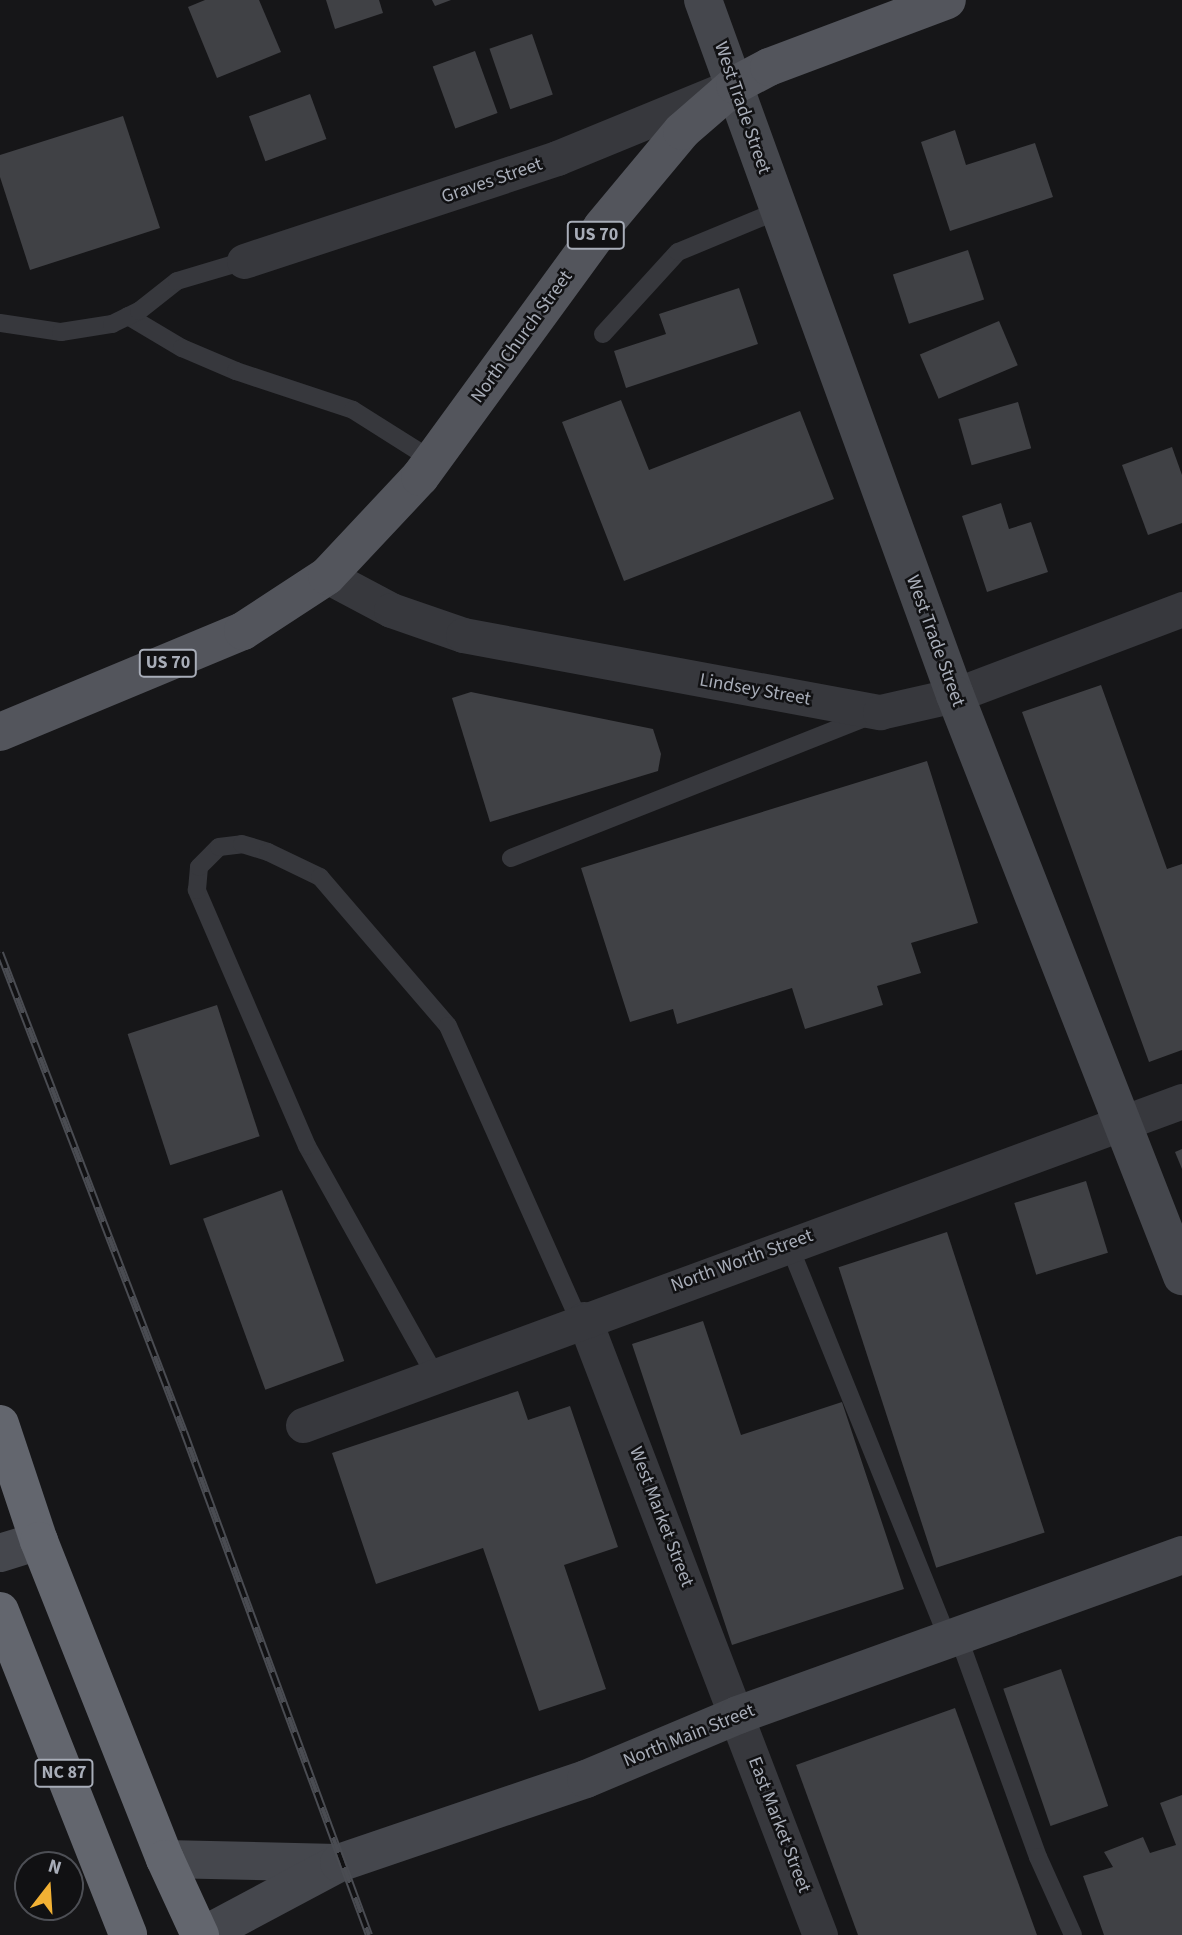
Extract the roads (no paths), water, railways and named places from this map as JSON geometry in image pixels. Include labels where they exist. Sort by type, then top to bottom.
[{"type":"highway","name":"NC 87","points":[[0,1424],[39,1541],[164,1859],[202,1935]]},
{"type":"highway","name":"NC 87","points":[[0,1611],[128,1935]]},
{"type":"main road","name":"North Church Street","points":[[327,576],[432,460],[602,227],[682,131],[735,85],[769,66],[947,0]]},
{"type":"main road","name":"US 70","points":[[0,732],[243,631],[327,576]]},
{"type":"street","name":"West Trade Street","points":[[703,0],[954,695],[1182,1276]]},
{"type":"street","name":"Graves Street","points":[[244,261],[557,158],[735,85]]},
{"type":"street","name":"Lindsey Street","points":[[327,576],[391,610],[463,635],[880,712],[954,695],[1182,609]]},
{"type":"street","name":"North Worth Street","points":[[303,1426],[582,1320],[1182,1101]]},
{"type":"street","name":"West Market Street","points":[[582,1320],[738,1715]]},
{"type":"street","points":[[0,1553],[39,1541]]},
{"type":"street","name":"North Main Street","points":[[202,1935],[339,1863],[586,1779],[738,1715],[1182,1555]]},
{"type":"street","name":"East Market Street","points":[[738,1715],[820,1935]]},
{"type":"street","points":[[164,1859],[339,1863]]},
{"type":"lane","points":[[603,334],[678,252],[777,211]]},
{"type":"lane","points":[[0,323],[61,332],[128,316],[177,281],[244,261]]},
{"type":"lane","points":[[128,316],[214,362],[354,410],[432,460]]},
{"type":"lane","points":[[511,858],[880,712]]},
{"type":"lane","points":[[435,1376],[307,1146],[197,890],[199,867],[219,847],[242,844],[268,852],[320,877],[448,1026],[582,1320]]},
{"type":"lane","points":[[789,1245],[953,1637],[1038,1857],[1073,1935]]},
{"type":"railway","points":[[0,953],[184,1432],[369,1935]]}]
